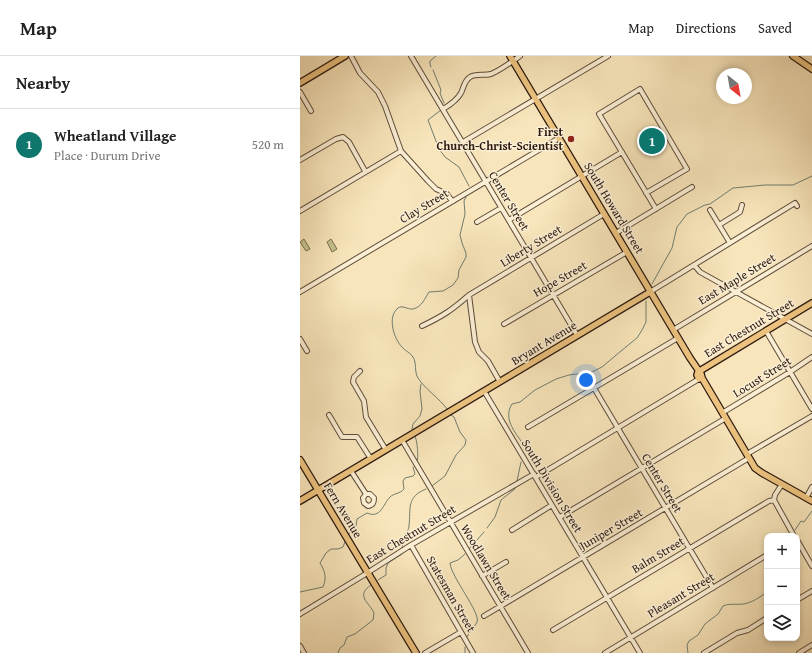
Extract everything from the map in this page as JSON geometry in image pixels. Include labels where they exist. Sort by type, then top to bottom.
[{"type":"main road","points":[[301,80],[344,56]]},
{"type":"main road","points":[[793,56],[812,69]]},
{"type":"main road","name":"South Howard Street","points":[[512,58],[698,372]]},
{"type":"main road","name":"Bryant Avenue","points":[[300,501],[650,292]]},
{"type":"main road","name":"East Chestnut Street","points":[[698,372],[812,303]]},
{"type":"main road","points":[[698,372],[697,375],[724,416],[755,468],[812,501]]},
{"type":"main road","name":"Fern Avenue","points":[[300,460],[416,653]]},
{"type":"street","points":[[351,56],[360,73],[378,92],[385,106],[401,150],[428,181],[436,189],[447,194],[452,202]]},
{"type":"street","name":"Center Street","points":[[412,56],[577,335]]},
{"type":"street","points":[[443,109],[452,104],[458,97],[462,92],[464,83],[470,76],[484,76],[492,74],[512,58],[520,56]]},
{"type":"street","points":[[463,142],[608,56]]},
{"type":"street","points":[[646,192],[687,169],[640,89],[599,114],[656,209]]},
{"type":"street","points":[[300,92],[311,112]]},
{"type":"street","points":[[300,160],[336,139],[343,137],[349,142],[366,171]]},
{"type":"street","name":"Clay Street","points":[[300,292],[559,138]]},
{"type":"street","points":[[300,211],[401,150]]},
{"type":"street","points":[[509,220],[622,152]]},
{"type":"street","points":[[616,233],[692,187]]},
{"type":"street","name":"Bryant Avenue","points":[[650,292],[795,203],[797,206]]},
{"type":"street","points":[[719,224],[740,212],[742,205]]},
{"type":"street","points":[[477,222],[502,208]]},
{"type":"street","points":[[710,210],[730,243]]},
{"type":"street","name":"Liberty Street","points":[[422,326],[450,312],[469,295],[604,214]]},
{"type":"street","name":"East Maple Street","points":[[673,330],[812,246]]},
{"type":"street","name":"Hope Street","points":[[504,324],[627,252]]},
{"type":"street","points":[[694,265],[700,272],[812,334]]},
{"type":"street","points":[[469,295],[475,342],[479,352],[488,361],[500,382]]},
{"type":"street","points":[[766,331],[812,409]]},
{"type":"street","points":[[528,427],[678,338]]},
{"type":"street","points":[[300,340],[307,351]]},
{"type":"street","name":"Locust Street","points":[[560,517],[642,468],[724,416],[812,357]]},
{"type":"street","points":[[360,371],[354,377],[353,382],[364,401],[366,417],[386,450]]},
{"type":"street","name":"East Chestnut Street","points":[[300,614],[450,522],[535,476],[701,380]]},
{"type":"street","name":"Center Street","points":[[594,388],[713,588]]},
{"type":"street","name":"South Division Street","points":[[484,391],[640,653]]},
{"type":"street","points":[[329,415],[342,437],[357,437],[371,459]]},
{"type":"street","name":"Juniper Street","points":[[484,616],[666,508],[812,416]]},
{"type":"street","name":"Woodlawn Street","points":[[402,440],[528,653]]},
{"type":"street","points":[[351,471],[366,494]]},
{"type":"street","points":[[782,484],[774,500],[792,533]]},
{"type":"street","points":[[806,498],[812,487]]},
{"type":"street","name":"Balm Street","points":[[553,630],[768,501],[774,500]]},
{"type":"street","points":[[512,530],[552,505]]},
{"type":"street","name":"Statesman Street","points":[[411,545],[473,653]]},
{"type":"street","points":[[800,545],[812,566]]},
{"type":"street","name":"Pleasant Street","points":[[605,653],[764,557]]},
{"type":"street","points":[[482,576],[506,562]]},
{"type":"street","points":[[800,598],[812,591]]},
{"type":"street","points":[[704,653],[764,620]]},
{"type":"street","points":[[424,653],[461,632]]},
{"type":"street","points":[[300,646],[304,653]]},
{"type":"street","points":[[799,653],[812,646]]},
{"type":"shaded area","points":[[304,239],[310,249],[306,251],[300,242]]},
{"type":"shaded area","points":[[331,239],[337,249],[332,252],[327,242]]},
{"type":"waterway","points":[[431,67],[430,61],[436,56]]},
{"type":"waterway","points":[[433,70],[441,90],[440,93],[444,103]]},
{"type":"waterway","points":[[441,110],[428,120],[439,149],[445,157],[459,167],[469,186]]},
{"type":"waterway","points":[[652,284],[672,248],[677,227],[687,214],[710,204],[733,188],[765,185],[793,185],[812,176]]},
{"type":"waterway","points":[[447,409],[418,378],[413,357],[403,348],[394,334],[392,318],[398,308],[416,308],[423,302],[429,292],[443,291],[453,285],[458,278],[459,270],[466,257],[460,235],[465,214],[464,201],[466,197]]},
{"type":"waterway","points":[[526,451],[510,421],[509,410],[512,404],[520,402],[535,390],[556,379],[569,375],[592,372],[602,367],[637,338],[646,322],[646,301]]},
{"type":"waterway","points":[[412,429],[413,424],[420,416],[422,409],[420,391],[421,384]]},
{"type":"waterway","points":[[432,486],[445,476],[456,455],[465,445],[466,440],[460,432],[454,417],[451,415]]},
{"type":"waterway","points":[[415,436],[418,449],[417,462]]},
{"type":"waterway","points":[[517,481],[521,462]]},
{"type":"waterway","points":[[349,534],[356,526],[357,519],[367,513],[376,514],[381,510],[390,497],[404,489],[403,481],[405,478],[415,474],[413,467]]},
{"type":"waterway","points":[[402,548],[405,535],[409,527],[412,499],[426,489]]},
{"type":"waterway","points":[[487,528],[495,517],[501,500],[515,489]]},
{"type":"waterway","points":[[795,530],[801,521],[804,522],[812,511]]},
{"type":"waterway","points":[[469,549],[484,532]]},
{"type":"waterway","points":[[300,592],[323,587],[325,575],[320,563],[326,553],[331,549],[343,547],[345,542]]},
{"type":"waterway","points":[[378,580],[386,575],[388,563],[402,554]]},
{"type":"waterway","points":[[465,554],[458,560],[450,563],[455,577],[477,617],[477,622],[467,637]]},
{"type":"waterway","points":[[338,653],[340,648],[344,645],[347,637],[355,634],[373,620],[374,613],[364,596],[364,592],[371,585]]},
{"type":"waterway","points":[[688,653],[687,645],[689,641],[698,635],[705,624],[718,614],[723,606],[750,602],[764,594]]},
{"type":"waterway","points":[[465,647],[465,653]]},
{"type":"place","name":"First Church-Christ-Scientist","points":[[571,139]]},
{"type":"place","name":"Wheatland Village","points":[[652,141]]}]
